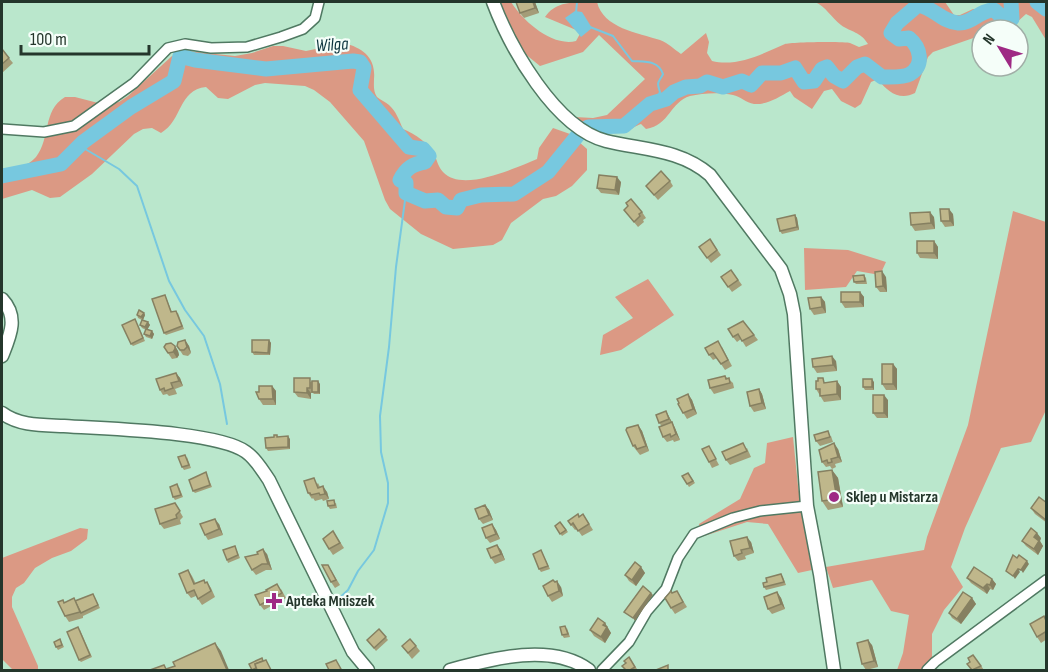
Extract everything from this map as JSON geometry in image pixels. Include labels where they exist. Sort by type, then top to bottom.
[{"type":"street","points":[[2,129],[44,132],[74,126],[134,83],[168,48],[185,44],[211,48],[247,47],[281,37],[303,28],[315,18],[319,2]]},
{"type":"street","points":[[493,2],[517,53],[536,84],[572,122],[603,140],[664,152],[693,161],[710,175],[782,269],[790,294],[797,342],[807,506],[834,670]]},
{"type":"street","points":[[2,299],[10,313],[12,328],[2,356]]},
{"type":"street","points":[[2,413],[9,419],[28,423],[215,440],[245,452],[258,464],[269,480],[353,652],[368,670]]},
{"type":"street","points":[[602,670],[629,642],[647,611],[666,589],[678,558],[694,534],[733,518],[760,511],[807,506]]},
{"type":"street","points":[[927,670],[1047,580]]},
{"type":"street","points":[[450,670],[504,657],[534,655],[564,660],[589,670]]},
{"type":"shaded area","points":[[497,2],[511,2],[539,31],[567,42],[576,41],[581,32],[545,17],[555,7],[561,5],[575,2],[597,2],[606,18],[614,24],[663,41],[681,54],[706,33],[709,42],[707,53],[712,61],[731,62],[740,61],[789,43],[846,42],[859,47],[868,44],[859,34],[841,25],[815,2],[945,2],[954,15],[960,15],[973,9],[987,9],[999,2],[1046,2],[1046,40],[1032,17],[1026,14],[1022,18],[970,18],[970,39],[933,52],[928,57],[915,93],[909,95],[894,94],[878,79],[871,82],[861,104],[855,108],[841,101],[832,89],[824,91],[812,109],[794,97],[790,91],[759,104],[728,94],[700,94],[683,99],[654,127],[646,129],[641,124],[620,133],[593,128],[575,117],[593,118],[607,115],[645,79],[599,35],[583,52],[540,66],[519,49]]},
{"type":"shaded area","points":[[344,43],[367,55],[373,65],[374,90],[377,97],[391,107],[403,129],[417,136],[429,147],[443,172],[452,178],[463,180],[489,177],[537,159],[539,148],[553,128],[570,134],[587,149],[587,170],[572,186],[556,196],[543,199],[511,223],[502,240],[493,245],[453,249],[421,234],[390,209],[364,141],[330,102],[305,86],[265,83],[255,85],[228,99],[218,98],[206,87],[197,89],[185,99],[173,121],[161,133],[152,128],[143,129],[134,134],[92,174],[60,197],[50,198],[32,190],[2,199],[2,169],[16,170],[36,157],[44,142],[53,110],[65,97],[75,97],[102,104],[119,102],[172,56],[187,51],[235,56],[273,46],[306,51]]},
{"type":"shaded area","points":[[1013,211],[1046,222],[1046,410],[1031,442],[1001,448],[965,528],[951,567],[963,587],[944,610],[932,634],[932,670],[897,670],[903,653],[909,615],[891,611],[872,580],[833,588],[826,567],[924,550],[968,425]]},
{"type":"shaded area","points":[[804,248],[848,250],[886,262],[880,275],[857,271],[846,287],[805,290]]},
{"type":"shaded area","points":[[648,279],[674,315],[621,350],[600,355],[603,335],[633,318],[615,297]]},
{"type":"shaded area","points":[[793,437],[798,486],[812,570],[798,573],[768,524],[747,522],[701,537],[699,524],[740,499],[754,468],[765,463],[767,443]]},
{"type":"shaded area","points":[[80,528],[88,529],[87,539],[71,551],[35,568],[24,583],[16,588],[12,597],[12,607],[38,670],[13,670],[2,659],[2,558]]},
{"type":"water","points":[[575,11],[582,12],[592,28],[581,37],[565,18]]},
{"type":"building","points":[[516,2],[533,2],[535,8],[520,13]]},
{"type":"building","points":[[2,49],[9,58],[2,64]]},
{"type":"building","points":[[661,171],[670,181],[654,195],[646,186]]},
{"type":"building","points":[[599,175],[617,177],[615,190],[597,188]]},
{"type":"building","points":[[631,199],[642,212],[634,222],[624,210],[628,206],[626,203]]},
{"type":"building","points":[[940,209],[949,209],[950,221],[941,221]]},
{"type":"building","points":[[930,212],[931,223],[911,225],[910,213]]},
{"type":"building","points":[[795,215],[797,227],[780,231],[777,219]]},
{"type":"building","points":[[710,239],[717,250],[707,258],[699,247]]},
{"type":"building","points":[[917,241],[934,241],[934,253],[917,253]]},
{"type":"building","points":[[731,270],[738,280],[728,287],[721,277]]},
{"type":"building","points":[[882,271],[883,286],[876,287],[875,272]]},
{"type":"building","points":[[864,275],[865,281],[854,282],[853,276]]},
{"type":"building","points":[[841,292],[860,292],[860,302],[841,302]]},
{"type":"building","points":[[165,295],[171,312],[176,311],[182,326],[164,333],[152,299]]},
{"type":"building","points":[[821,297],[822,307],[810,309],[808,298]]},
{"type":"building","points":[[139,310],[144,313],[141,317],[137,315]]},
{"type":"building","points":[[135,319],[143,338],[131,344],[122,325]]},
{"type":"building","points":[[142,320],[148,322],[145,327],[140,325]]},
{"type":"building","points":[[743,321],[754,335],[742,341],[738,334],[733,337],[728,329]]},
{"type":"building","points":[[146,329],[152,331],[150,336],[144,334]]},
{"type":"building","points":[[185,340],[187,347],[180,350],[177,346],[178,342]]},
{"type":"building","points":[[252,340],[269,340],[268,353],[252,352]]},
{"type":"building","points":[[718,341],[728,360],[721,364],[713,353],[709,355],[705,348]]},
{"type":"building","points":[[171,343],[175,349],[168,353],[164,347]]},
{"type":"building","points":[[832,356],[833,365],[813,367],[812,359]]},
{"type":"building","points":[[882,364],[893,364],[893,384],[882,384]]},
{"type":"building","points":[[176,373],[179,381],[171,383],[173,388],[160,390],[156,379]]},
{"type":"building","points":[[725,376],[726,379],[729,378],[730,383],[710,388],[708,380]]},
{"type":"building","points":[[294,378],[310,378],[310,388],[307,388],[307,393],[294,392]]},
{"type":"building","points":[[818,378],[823,378],[824,383],[837,381],[837,394],[820,396],[820,389],[816,389]]},
{"type":"building","points":[[863,379],[872,379],[872,387],[863,387]]},
{"type":"building","points":[[312,381],[318,381],[318,392],[312,392]]},
{"type":"building","points":[[259,386],[272,386],[273,399],[259,399],[256,392],[259,392]]},
{"type":"building","points":[[759,389],[762,403],[750,406],[747,392]]},
{"type":"building","points":[[688,394],[693,409],[683,413],[677,399]]},
{"type":"building","points":[[873,395],[884,395],[884,413],[873,413]]},
{"type":"building","points":[[666,411],[669,419],[659,423],[656,415]]},
{"type":"building","points":[[672,422],[676,434],[663,437],[659,427]]},
{"type":"building","points":[[638,425],[646,446],[637,449],[635,445],[633,446],[626,430]]},
{"type":"building","points":[[828,431],[830,437],[816,441],[814,435]]},
{"type":"building","points":[[274,435],[288,436],[288,447],[266,448],[265,438],[274,437]]},
{"type":"building","points":[[743,443],[747,451],[726,460],[722,452]]},
{"type":"building","points":[[834,443],[838,457],[831,459],[832,462],[828,463],[827,460],[822,462],[819,450]]},
{"type":"building","points":[[709,446],[716,459],[709,462],[702,449]]},
{"type":"building","points":[[185,455],[189,465],[182,467],[178,457]]},
{"type":"building","points":[[832,470],[837,499],[822,501],[818,472]]},
{"type":"building","points":[[206,472],[210,485],[193,491],[189,480]]},
{"type":"building","points":[[688,473],[693,481],[687,484],[682,476]]},
{"type":"building","points":[[314,478],[318,488],[323,486],[325,494],[311,495],[308,493],[304,481]]},
{"type":"building","points":[[177,484],[181,495],[173,497],[170,487]]},
{"type":"building","points":[[1039,497],[1047,503],[1046,520],[1031,508]]},
{"type":"building","points":[[334,500],[335,505],[328,506],[327,501]]},
{"type":"building","points":[[175,503],[180,511],[176,515],[177,518],[160,524],[155,509]]},
{"type":"building","points":[[485,505],[489,515],[479,519],[475,509]]},
{"type":"building","points":[[578,514],[579,517],[583,514],[589,524],[578,531],[573,523],[571,525],[568,521]]},
{"type":"building","points":[[215,519],[219,529],[205,535],[200,524]]},
{"type":"building","points":[[560,522],[566,530],[560,534],[555,526]]},
{"type":"building","points":[[492,524],[496,534],[486,538],[482,528]]},
{"type":"building","points":[[1031,528],[1037,533],[1034,537],[1039,541],[1034,549],[1022,541]]},
{"type":"building","points":[[333,531],[340,543],[329,549],[323,539]]},
{"type":"building","points":[[747,537],[750,548],[741,550],[742,553],[734,556],[730,541]]},
{"type":"building","points":[[497,545],[501,554],[491,558],[487,549]]},
{"type":"building","points":[[235,546],[238,555],[227,560],[223,550]]},
{"type":"building","points":[[263,549],[268,564],[262,564],[252,570],[245,557],[258,554],[257,552]]},
{"type":"building","points":[[541,550],[548,566],[539,569],[533,554]]},
{"type":"building","points":[[1013,555],[1017,558],[1019,555],[1027,561],[1013,576],[1006,571]]},
{"type":"building","points":[[635,562],[641,567],[632,580],[625,575]]},
{"type":"building","points":[[322,565],[328,565],[336,580],[331,582]]},
{"type":"building","points":[[974,567],[992,579],[990,585],[987,584],[983,588],[967,578]]},
{"type":"building","points":[[188,570],[194,584],[204,580],[211,591],[198,599],[194,590],[187,593],[179,574]]},
{"type":"building","points":[[781,574],[784,582],[764,587],[763,583],[767,582],[766,578]]},
{"type":"building","points":[[553,580],[557,581],[559,591],[548,596],[543,586]]},
{"type":"building","points":[[277,584],[282,593],[260,605],[255,595]]},
{"type":"building","points":[[643,586],[651,593],[633,618],[624,612]]},
{"type":"building","points":[[671,591],[672,593],[677,591],[683,602],[671,608],[665,598]]},
{"type":"building","points":[[777,592],[781,604],[768,609],[764,597]]},
{"type":"building","points":[[963,592],[972,598],[957,619],[949,613]]},
{"type":"building","points":[[93,594],[98,605],[81,613],[75,601]]},
{"type":"building","points":[[74,598],[80,612],[65,616],[58,602],[63,600],[64,603]]},
{"type":"building","points":[[1044,616],[1047,631],[1037,637],[1030,624]]},
{"type":"building","points":[[598,618],[607,627],[601,637],[590,630]]},
{"type":"building","points":[[565,626],[568,634],[562,635],[560,627]]},
{"type":"building","points":[[78,627],[90,655],[79,660],[67,632]]},
{"type":"building","points":[[379,629],[386,637],[374,648],[367,640]]},
{"type":"building","points":[[60,639],[62,645],[56,647],[54,642]]},
{"type":"building","points":[[410,639],[416,646],[408,653],[402,646]]},
{"type":"building","points":[[868,640],[874,661],[862,664],[857,643]]},
{"type":"building","points":[[215,643],[227,670],[150,670],[164,665],[166,669],[175,666],[173,662]]},
{"type":"building","points":[[973,655],[981,666],[972,670],[967,664],[970,662],[968,658]]},
{"type":"building","points":[[629,657],[635,667],[626,670],[622,666]]},
{"type":"building","points":[[262,658],[263,661],[255,664],[256,668],[252,670],[249,664]]},
{"type":"building","points":[[266,660],[271,670],[257,670],[255,664]]},
{"type":"building","points":[[336,660],[341,669],[329,670],[326,664]]},
{"type":"building","points":[[668,665],[668,670],[656,670]]},
{"type":"waterway","points":[[576,13],[577,2]]},
{"type":"waterway","name":"Wilga","points":[[588,127],[624,126],[650,104],[666,99],[674,92],[686,87],[700,86],[707,82],[723,87],[742,81],[751,85],[762,73],[781,73],[795,68],[804,82],[814,81],[822,69],[827,67],[834,76],[843,81],[857,67],[865,64],[882,77],[907,75],[918,66],[918,51],[909,38],[899,39],[891,33],[897,23],[918,5],[952,22],[963,23],[984,12],[994,10],[1008,22],[1012,19],[1011,2]]},
{"type":"waterway","name":"Wilga","points":[[1037,2],[1046,9]]},
{"type":"waterway","points":[[590,27],[613,36],[632,61],[654,64],[661,69],[663,74],[658,83],[660,92],[655,102]]},
{"type":"waterway","name":"Wilga","points":[[2,176],[61,164],[83,142],[131,107],[174,81],[180,56],[266,69],[360,62],[364,68],[360,90],[409,147],[423,149],[429,156],[425,162],[410,167],[402,176],[400,180],[406,183],[406,193],[425,201],[438,200],[446,207],[457,208],[461,200],[481,195],[514,194],[548,172],[578,135]]},
{"type":"waterway","points":[[80,146],[119,169],[137,186],[169,281],[185,310],[204,336],[220,384],[227,424]]},
{"type":"waterway","points":[[335,602],[348,590],[358,571],[374,550],[388,503],[388,483],[381,452],[380,416],[406,193]]},
{"type":"place","name":"Sklep u Mistarza","points":[[834,497]]},
{"type":"place","name":"Apteka Mniszek","points":[[274,601]]}]
